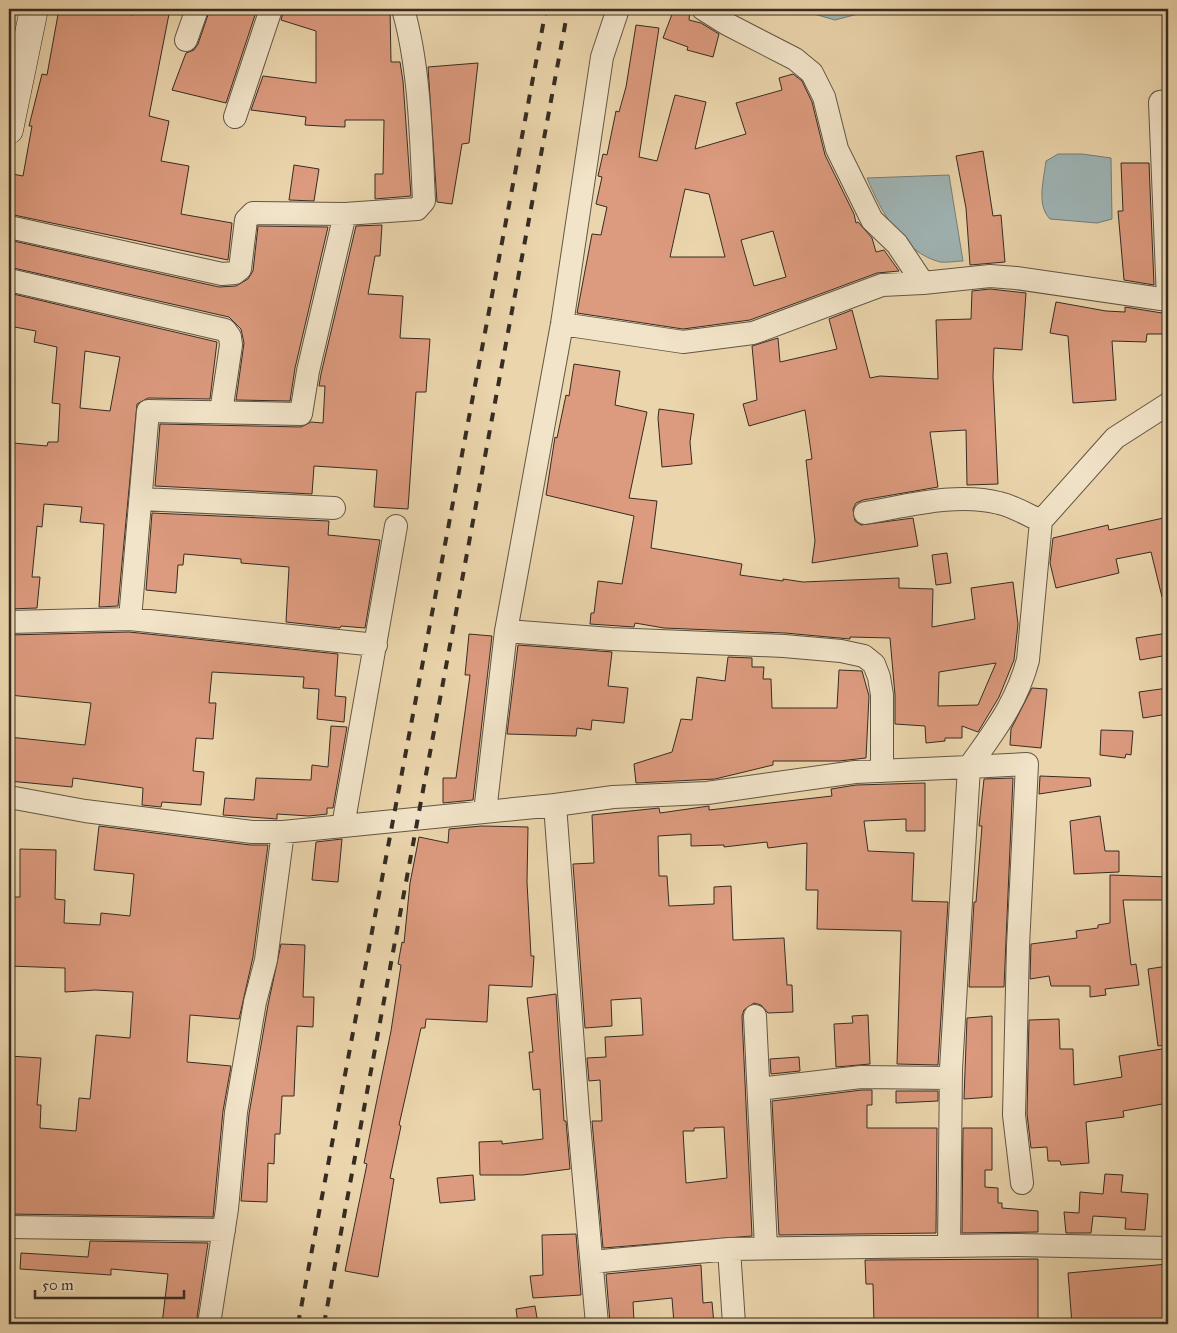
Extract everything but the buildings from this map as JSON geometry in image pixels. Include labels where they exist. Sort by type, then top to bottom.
[{"type":"street","points":[[9,130],[34,9]]},
{"type":"street","points":[[186,40],[197,9]]},
{"type":"street","points":[[235,117],[271,9]]},
{"type":"street","points":[[9,227],[222,274],[235,274],[240,269],[246,220],[253,213],[345,214],[417,209],[424,201],[415,80],[409,28],[403,9]]},
{"type":"street","points":[[485,812],[506,631],[562,324],[602,57],[618,9]]},
{"type":"street","points":[[704,9],[727,24],[795,58],[812,73],[824,97],[837,149],[872,220],[897,244],[923,284]]},
{"type":"street","points":[[562,324],[683,342],[753,333],[882,285],[923,284],[990,276],[1168,300],[1160,102],[1168,101]]},
{"type":"street","points":[[130,619],[148,412],[301,414],[308,372],[345,214]]},
{"type":"street","points":[[9,280],[225,330],[230,337],[231,346],[221,412]]},
{"type":"street","points":[[949,1246],[950,1078],[969,767],[1009,710],[1026,667],[1041,521],[1115,438],[1168,404]]},
{"type":"street","points":[[141,499],[334,508]]},
{"type":"street","points":[[865,513],[947,500],[976,500],[999,503],[1041,521]]},
{"type":"street","points":[[343,826],[396,526]]},
{"type":"street","points":[[9,622],[130,619],[376,645]]},
{"type":"street","points":[[506,631],[611,639],[784,646],[841,651],[864,656],[874,664],[879,677],[882,695],[882,771]]},
{"type":"street","points":[[9,797],[85,811],[252,832],[283,832],[555,805],[613,797],[708,793],[856,772],[1027,764],[1018,946],[1014,1115],[1022,1183]]},
{"type":"street","points":[[555,805],[578,1112],[597,1324]]},
{"type":"street","points":[[208,1324],[224,1230],[236,1112],[254,1002],[266,960],[283,832]]},
{"type":"street","points":[[755,1016],[766,1248]]},
{"type":"street","points":[[759,1089],[861,1077],[950,1078]]},
{"type":"street","points":[[9,1227],[224,1230]]},
{"type":"street","points":[[592,1262],[729,1249],[766,1248],[949,1246],[1168,1248]]},
{"type":"street","points":[[729,1249],[734,1324]]},
{"type":"shaded area","points":[[806,9],[877,9],[835,20],[807,12]]},
{"type":"shaded area","points":[[1058,154],[1082,154],[1111,158],[1112,219],[1097,223],[1050,219],[1043,207],[1043,184],[1046,161]]},
{"type":"shaded area","points":[[949,175],[963,261],[940,262],[927,257],[915,249],[894,229],[879,204],[867,178]]},
{"type":"railway","points":[[298,1324],[546,9]]},
{"type":"railway","points":[[324,1324],[568,9]]}]
